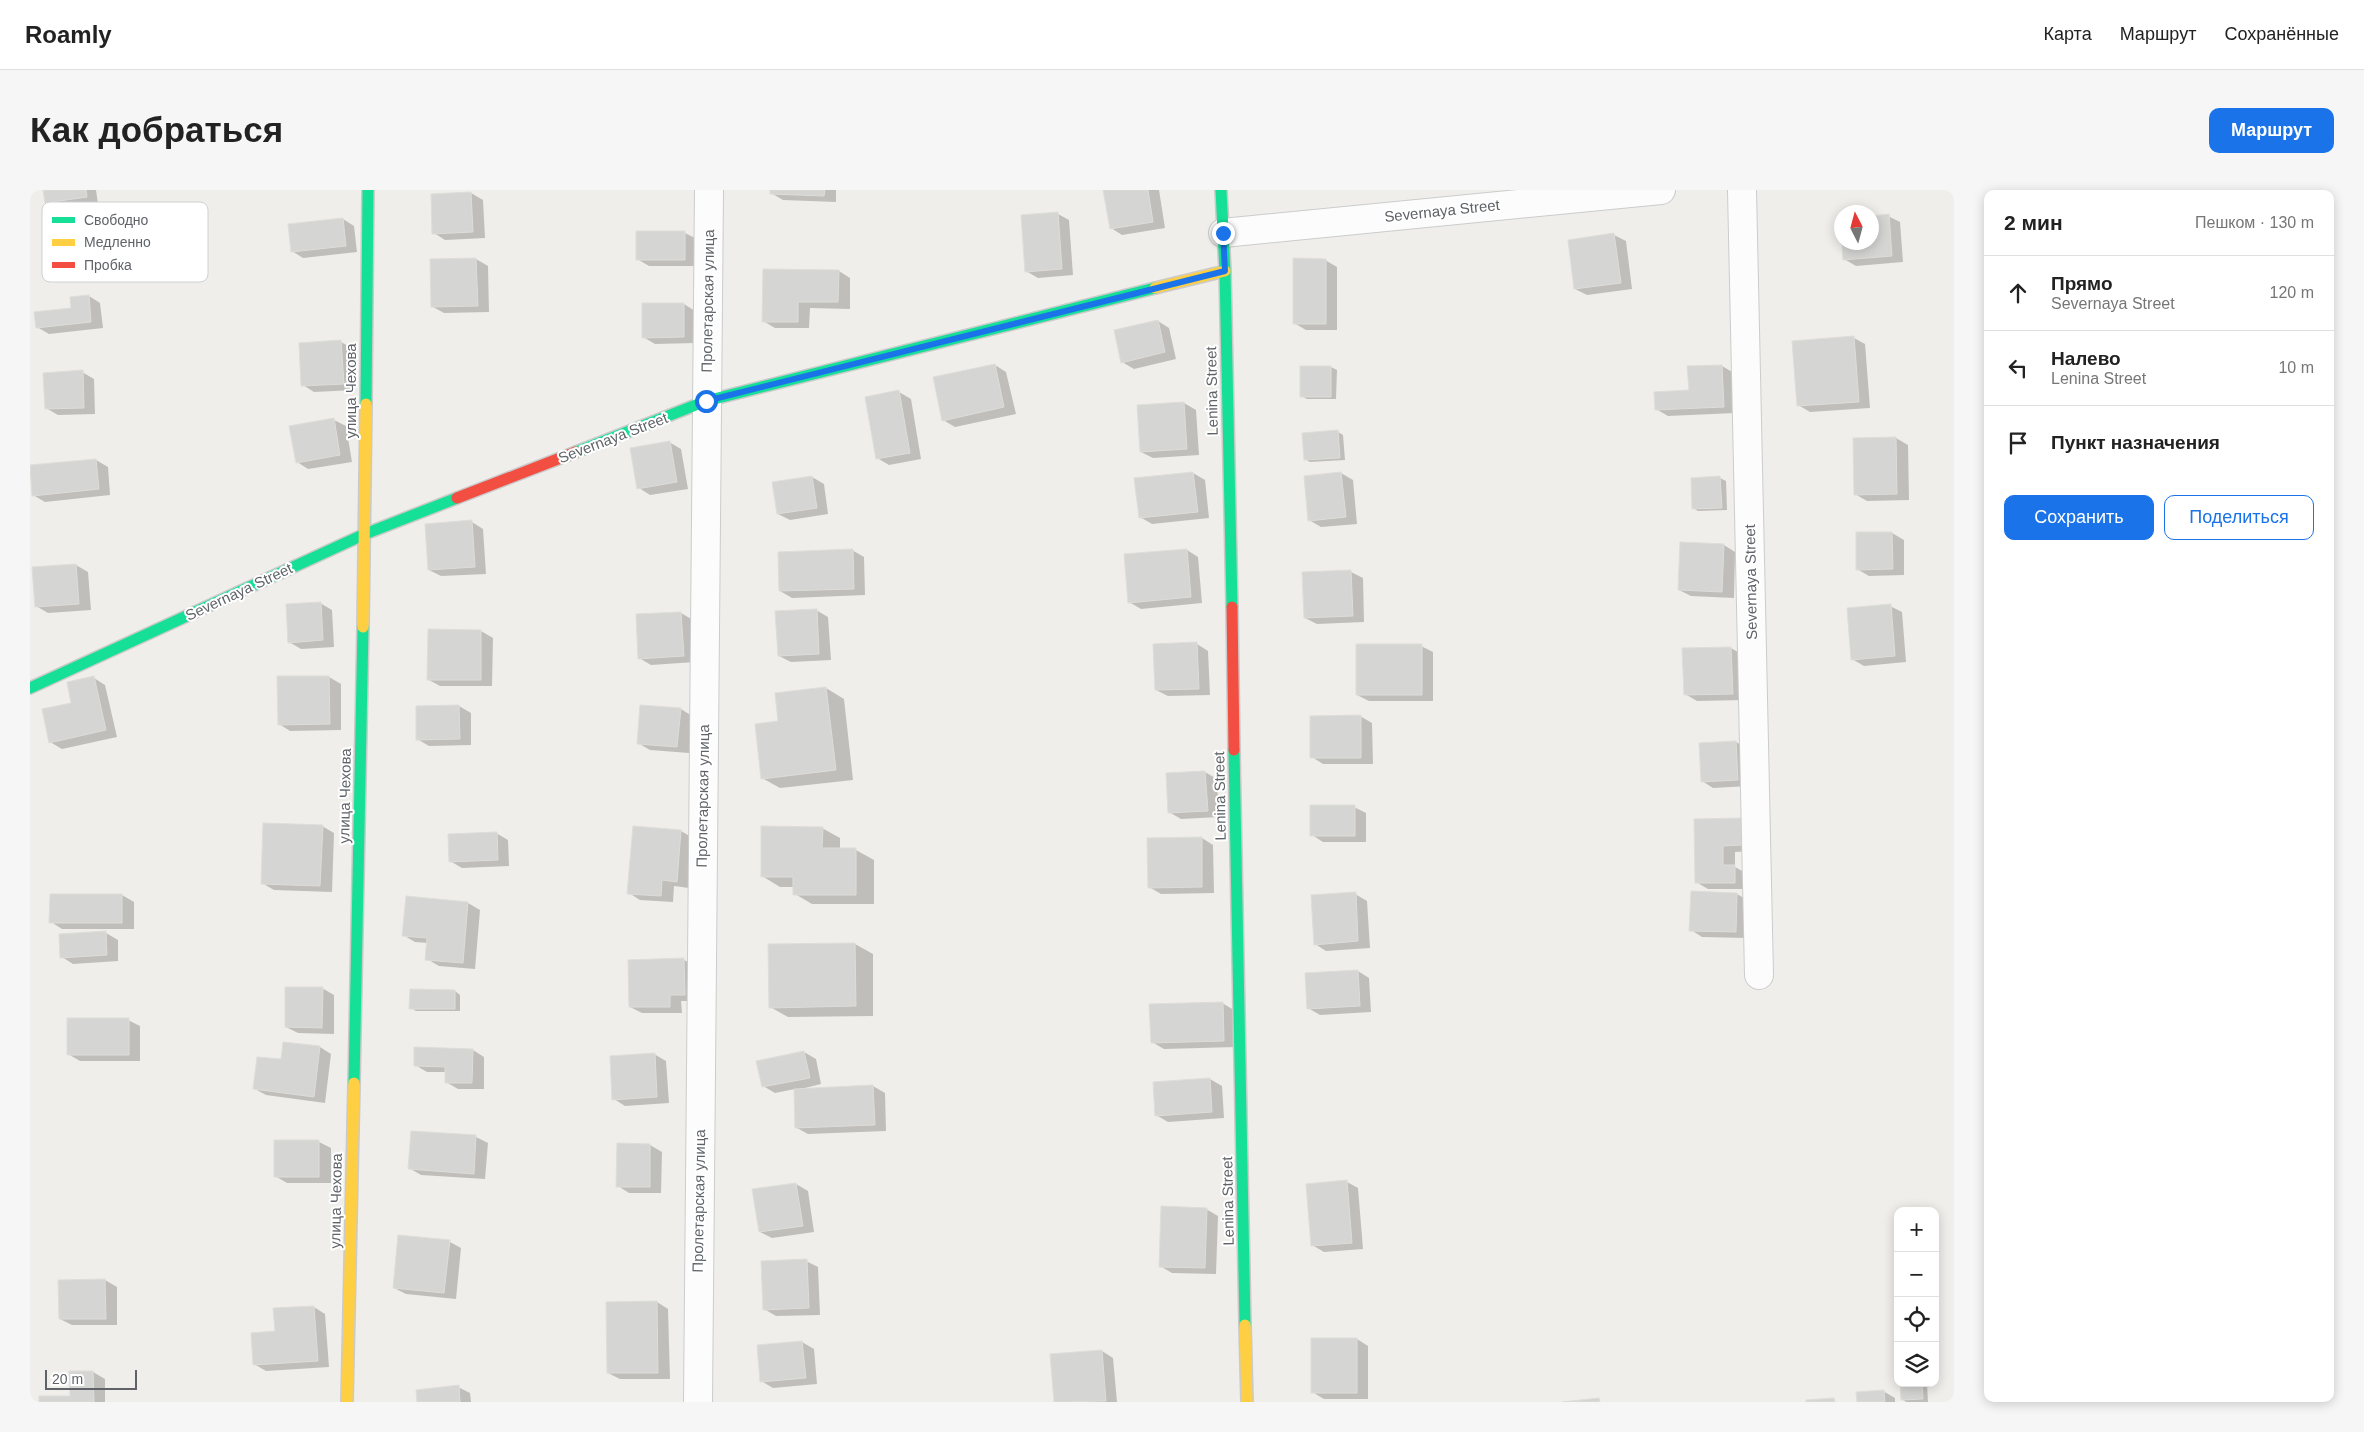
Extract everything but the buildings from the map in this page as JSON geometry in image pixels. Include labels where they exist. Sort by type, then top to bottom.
[{"type":"street","name":"улица Чехова","points":[[347,1402],[365,534],[368,190]]},
{"type":"street","name":"Пролетарская улица","points":[[698,1402],[706,401],[710,190]]},
{"type":"street","name":"Lenina Street","points":[[1221,190],[1225,271],[1247,1402]]},
{"type":"street","name":"Severnaya Street","points":[[1223,233],[1661,190]]},
{"type":"street","name":"Severnaya Street","points":[[1742,190],[1759,975]]},
{"type":"street","name":"Severnaya Street","points":[[30,688],[365,534],[706,401],[1225,271]]},
{"type":"traffic: fast","points":[[366,404],[368,190]]},
{"type":"traffic: fast","points":[[1221,190],[1225,271],[1232,607]]},
{"type":"traffic: fast","points":[[576,452],[706,401],[1155,288]]},
{"type":"traffic: fast","points":[[30,688],[365,534],[457,498]]},
{"type":"traffic: fast","points":[[354,1083],[363,627]]},
{"type":"traffic: fast","points":[[1234,750],[1245,1325]]},
{"type":"traffic: slow","points":[[1155,288],[1225,271]]},
{"type":"traffic: slow","points":[[363,627],[366,404]]},
{"type":"traffic: slow","points":[[347,1402],[354,1083]]},
{"type":"traffic: slow","points":[[1245,1325],[1247,1402]]},
{"type":"traffic: jam","points":[[457,498],[576,452]]},
{"type":"traffic: jam","points":[[1232,607],[1234,750]]},
{"type":"route","points":[[706,401],[1225,271],[1223,233]]}]
